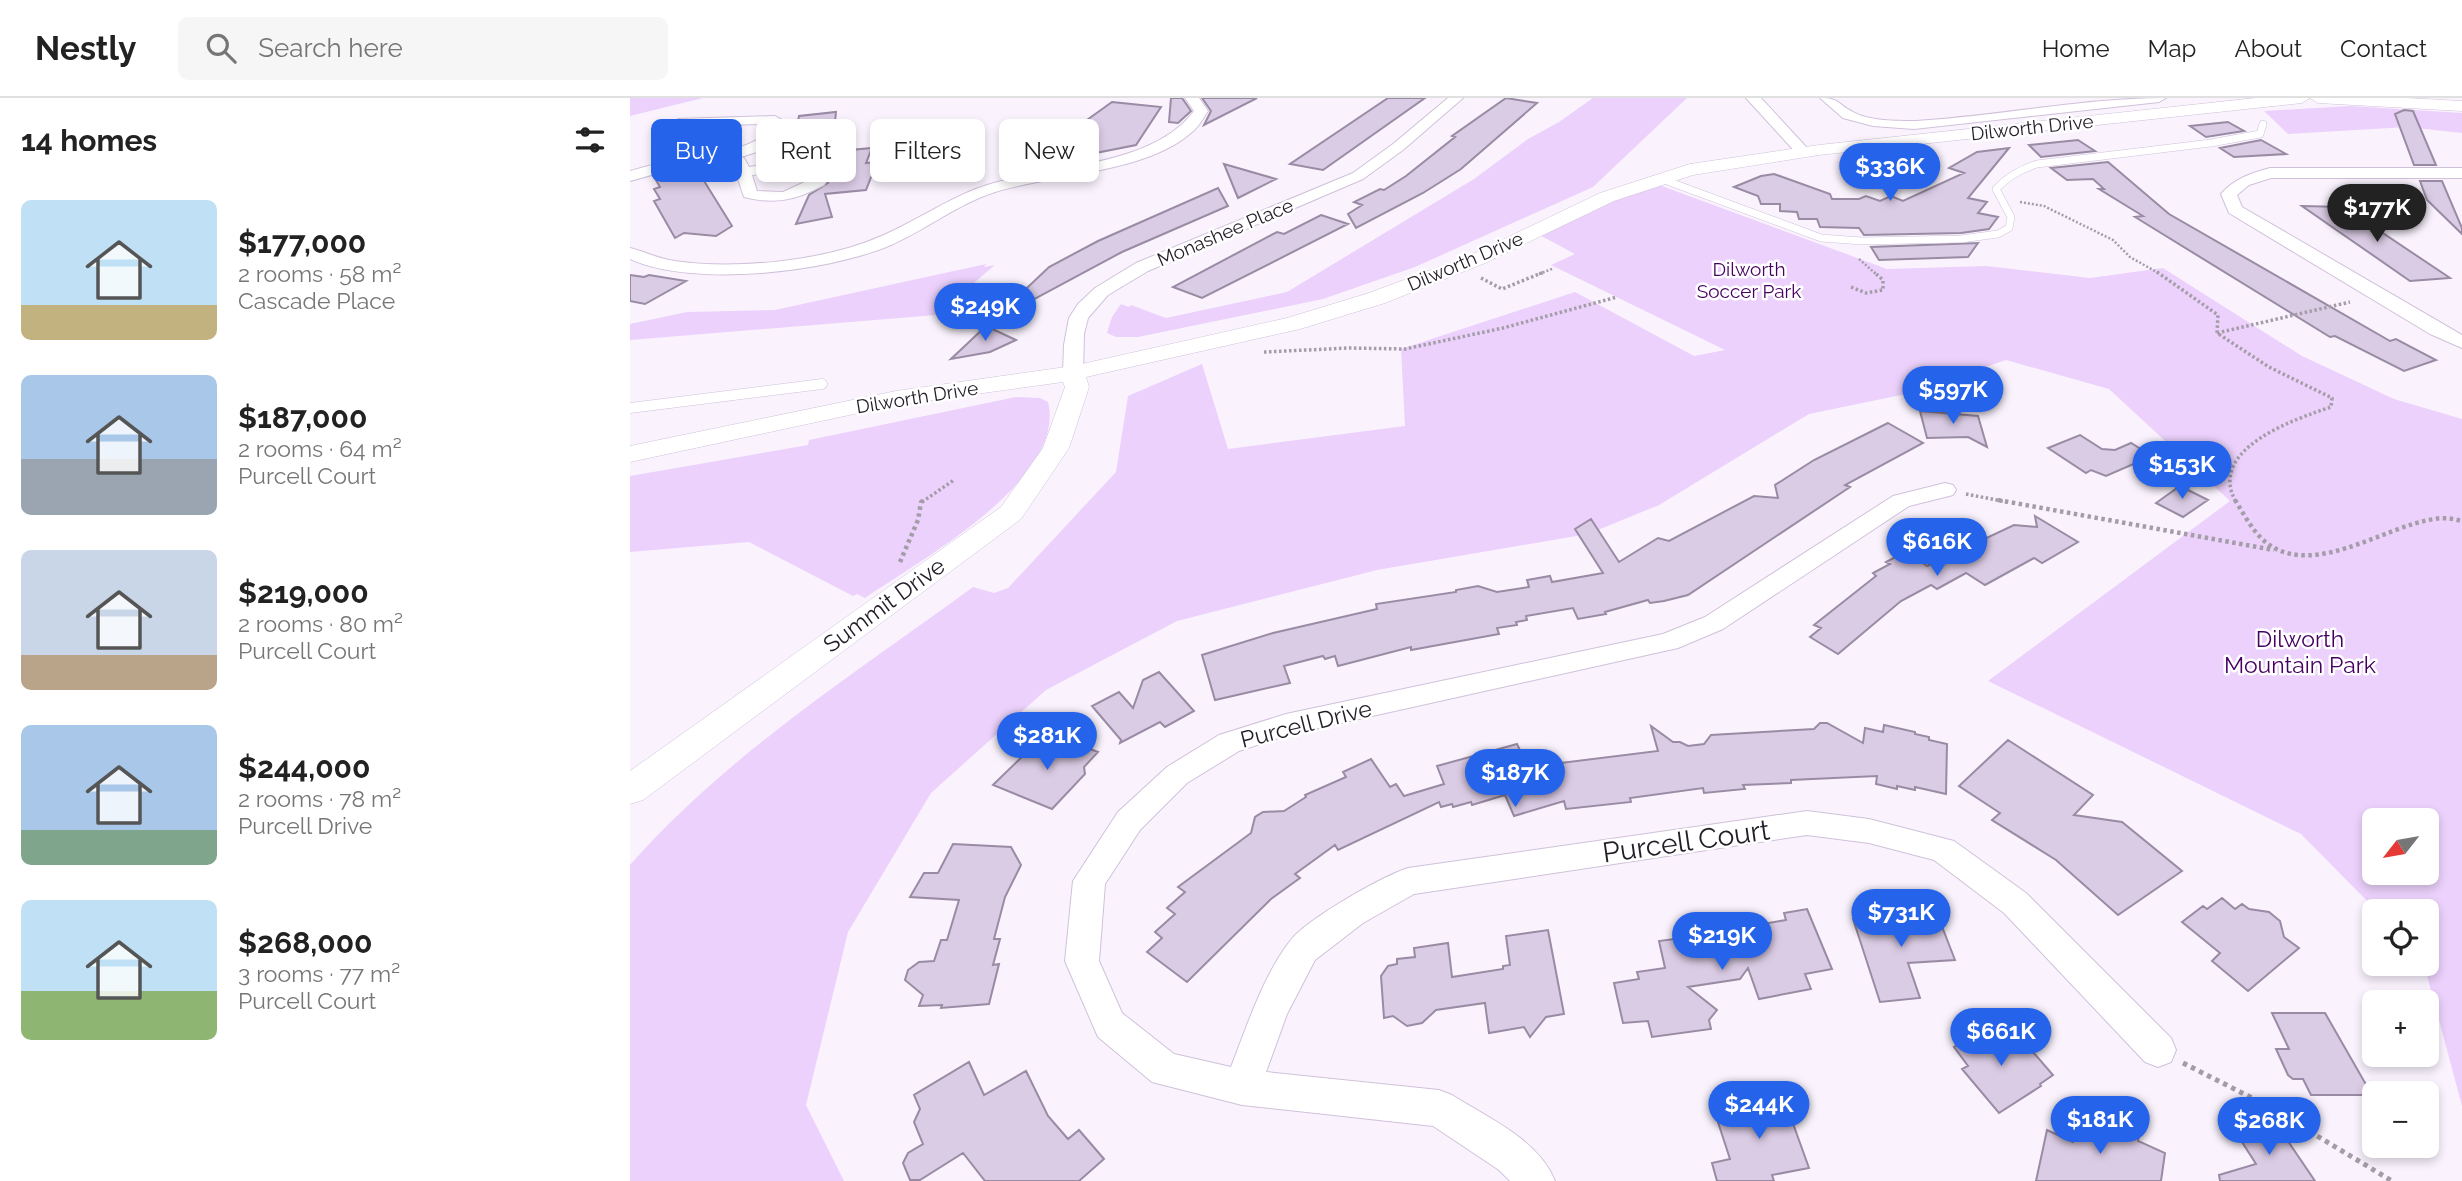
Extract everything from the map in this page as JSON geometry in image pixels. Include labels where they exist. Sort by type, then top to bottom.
[{"type":"street","points":[[630,253],[678,267],[724,269],[837,257],[872,247],[990,188],[1113,161],[1181,137],[1197,124],[1201,111],[1192,98]]},
{"type":"street","name":"Monashee Place","points":[[1073,373],[1075,327],[1084,308],[1110,286],[1142,267],[1358,176],[1398,147],[1456,98]]},
{"type":"street","points":[[1753,98],[1803,152]]},
{"type":"street","points":[[1826,98],[1848,115],[1873,122],[1914,125],[2159,98]]},
{"type":"street","name":"Dilworth Drive","points":[[630,454],[896,398],[1073,373],[1292,324],[1377,298],[1457,266],[1607,197],[1690,170],[1803,152],[2302,98]]},
{"type":"street","points":[[2318,98],[2462,106]]},
{"type":"street","points":[[742,121],[775,120],[772,136],[758,147],[742,152]]},
{"type":"street","points":[[630,176],[651,170]]},
{"type":"street","points":[[2462,173],[2270,173],[2243,182],[2229,194],[2235,209],[2462,342]]},
{"type":"street","name":"Summit Drive","points":[[630,790],[1011,513],[1056,448],[1077,387],[1073,373]]},
{"type":"street","name":"Purcell Drive","points":[[1535,1181],[1513,1156],[1440,1108],[1242,1087],[1165,1070],[1110,1025],[1082,961],[1088,881],[1129,821],[1178,775],[1229,743],[1286,725],[1669,642],[1714,623],[1901,501],[1945,490]]},
{"type":"street","name":"Purcell Court","points":[[1242,1087],[1271,1009],[1303,950],[1351,913],[1408,881],[1807,823],[1869,831],[1943,850],[2015,903],[2158,1051]]},
{"type":"lane","points":[[1659,178],[1821,238],[1863,241],[1961,239],[1998,234],[2009,229],[2011,217],[1996,189],[2005,179],[2029,166],[2211,143],[2260,134],[2263,124]]},
{"type":"lane","points":[[630,408],[822,384]]},
{"type":"path","points":[[2002,200],[2044,206],[2113,240],[2130,257],[2174,282],[2218,315],[2217,334]]},
{"type":"path","points":[[1851,287],[1866,293],[1883,290],[1883,280],[1855,256],[1863,241]]},
{"type":"path","points":[[1457,266],[1502,289],[1554,268]]},
{"type":"path","points":[[2217,334],[2378,295]]},
{"type":"path","points":[[1257,352],[1349,348],[1405,349],[1503,328],[1617,297]]},
{"type":"path","points":[[2217,334],[2254,359],[2287,377],[2325,391],[2332,398],[2331,407],[2286,423],[2247,447],[2230,467],[2229,488],[2255,534],[2275,550]]},
{"type":"path","points":[[892,571],[899,563],[918,520],[921,502],[954,480]]},
{"type":"path","points":[[1945,490],[2294,555],[2329,551],[2379,539],[2422,521],[2441,518],[2462,520]]},
{"type":"path","points":[[2158,1051],[2264,1104],[2392,1181]]},
{"type":"green space","points":[[630,98],[703,98],[630,116]]},
{"type":"green space","points":[[1593,98],[1687,98],[1593,187],[1415,267],[1323,299],[1138,337],[1116,337],[1107,333],[1112,317],[1121,304],[1166,318],[1287,292],[1474,179],[1528,139],[1559,122]]},
{"type":"green space","points":[[2350,106],[2462,113],[2462,133],[2407,127],[2288,134],[2264,111]]},
{"type":"green space","name":"Dilworth Mountain Park","points":[[1651,182],[1887,269],[1986,266],[2090,278],[2163,268],[2302,356],[2394,399],[2462,419],[2462,1106],[2439,1020],[2439,990],[2431,990],[2427,976],[2439,976],[2439,899],[2365,899],[2301,834],[1988,681],[2230,501],[2109,389],[2006,360],[1906,394],[1809,414],[1659,505],[1588,534],[1377,570],[1177,621],[1046,690],[931,793],[848,932],[806,1105],[844,1181],[630,1181],[630,865],[668,825],[750,751],[973,587],[994,593],[1008,588],[1116,472],[1128,396],[1202,364],[1228,449],[1405,426],[1401,349],[1575,292],[1694,356],[1725,350],[1551,265],[1575,254],[1534,232]]},
{"type":"green space","points":[[986,264],[984,267],[995,265],[936,315],[630,340],[630,324],[687,312],[775,310]]},
{"type":"green space","points":[[1016,397],[1040,398],[1048,402],[1048,431],[1035,460],[1013,488],[984,515],[952,540],[865,598],[857,594],[853,596],[749,542],[630,552],[630,476],[808,445],[809,440]]},
{"type":"building","points":[[1171,98],[1182,98],[1191,111],[1178,123],[1169,122]]},
{"type":"building","points":[[1202,98],[1257,98],[1204,125],[1211,111]]},
{"type":"building","points":[[1388,98],[1425,98],[1323,170],[1290,164]]},
{"type":"building","points":[[1506,98],[1537,103],[1461,169],[1423,193],[1356,228],[1348,214],[1362,205],[1354,202],[1380,189],[1384,190],[1406,176],[1455,137],[1452,136]]},
{"type":"building","points":[[1112,102],[1161,107],[1136,145],[1099,152],[1099,119],[1088,119]]},
{"type":"building","points":[[2404,110],[2413,111],[2436,165],[2414,165],[2395,114]]},
{"type":"building","points":[[836,112],[835,119],[798,119],[799,116]]},
{"type":"building","points":[[2228,122],[2244,131],[2206,137],[2190,126]]},
{"type":"building","points":[[2078,140],[2095,151],[2041,157],[2029,145]]},
{"type":"building","points":[[2261,140],[2286,154],[2234,157],[2220,148]]},
{"type":"building","points":[[870,148],[866,163],[870,163],[870,180],[866,190],[825,194],[832,217],[796,224],[809,195],[828,182],[856,182],[856,149]]},
{"type":"building","points":[[2009,148],[1968,198],[1987,202],[1978,213],[1998,217],[1989,229],[1961,233],[1864,235],[1859,228],[1820,227],[1817,219],[1799,219],[1797,212],[1780,211],[1780,204],[1761,204],[1758,196],[1734,187],[1761,176],[1774,174],[1830,194],[1832,199],[1859,199],[1866,196],[1880,201],[1891,196],[1903,201],[1964,173],[1949,168],[1977,152]]},
{"type":"building","points":[[2108,162],[2169,214],[2390,341],[2396,339],[2436,360],[2404,371],[2335,336],[2330,337],[2135,217],[2143,216],[2099,189],[2104,189],[2093,179],[2067,180],[2051,168]]},
{"type":"building","points":[[1224,164],[1276,179],[1238,198]]},
{"type":"building","points":[[2420,181],[2442,181],[2462,228],[2462,234],[2427,200]]},
{"type":"building","points":[[657,182],[705,182],[732,226],[716,236],[684,233],[675,238],[654,201],[660,199],[654,189],[660,187]]},
{"type":"building","points":[[1218,188],[1228,206],[1122,252],[1014,310],[1010,304],[1049,267],[1098,241]]},
{"type":"building","points":[[2302,206],[2344,207],[2450,278],[2410,281]]},
{"type":"building","points":[[1321,215],[1348,224],[1202,298],[1173,287],[1277,232],[1284,234]]},
{"type":"building","points":[[1978,243],[1968,257],[1879,260],[1871,247]]},
{"type":"building","points":[[630,275],[686,281],[645,304],[630,301]]},
{"type":"building","points":[[986,326],[1016,340],[990,352],[951,359]]},
{"type":"building","points":[[1920,411],[1978,416],[1987,447],[1968,437],[1927,438]]},
{"type":"building","points":[[1888,423],[1923,443],[1845,485],[1850,487],[1688,595],[1650,603],[1648,600],[1605,612],[1606,614],[1578,619],[1573,608],[1526,616],[1527,620],[1516,622],[1517,625],[1497,628],[1499,634],[1411,650],[1411,647],[1338,666],[1335,656],[1325,659],[1323,656],[1284,666],[1290,683],[1215,700],[1202,655],[1273,633],[1377,609],[1376,604],[1478,586],[1497,592],[1529,587],[1527,580],[1550,576],[1552,582],[1603,573],[1575,529],[1591,519],[1619,562],[1658,538],[1669,541],[1754,496],[1778,498],[1775,485],[1814,460]]},
{"type":"building","points":[[2080,435],[2102,449],[2115,450],[2131,443],[2152,456],[2106,476],[2091,470],[2086,473],[2048,448]]},
{"type":"building","points":[[2180,486],[2208,500],[2183,517],[2156,503]]},
{"type":"building","points":[[2035,516],[2078,542],[2042,563],[2034,558],[1985,585],[1966,573],[1937,589],[1931,585],[1901,601],[1838,654],[1810,637],[1821,628],[1814,625],[1876,576],[1873,573],[1890,564],[1886,562],[1907,551],[1927,566],[2014,525],[2037,527]]},
{"type":"building","points":[[1159,672],[1194,711],[1165,727],[1160,722],[1120,743],[1121,740],[1092,706],[1119,692],[1133,708],[1143,680]]},
{"type":"building","points":[[1820,723],[1827,723],[1863,743],[1865,728],[1883,732],[1884,725],[1915,732],[1929,737],[1929,740],[1947,744],[1946,794],[1915,787],[1915,790],[1897,786],[1897,789],[1876,784],[1877,776],[1791,780],[1791,783],[1743,785],[1745,789],[1704,793],[1703,788],[1630,798],[1631,802],[1566,809],[1564,801],[1514,816],[1505,795],[1472,805],[1471,802],[1441,807],[1439,802],[1338,850],[1335,845],[1295,874],[1300,878],[1271,899],[1187,982],[1147,952],[1162,938],[1155,932],[1175,914],[1167,908],[1185,892],[1178,887],[1251,833],[1255,817],[1263,812],[1284,811],[1306,797],[1305,795],[1346,777],[1343,772],[1371,759],[1390,787],[1396,784],[1404,796],[1444,784],[1437,766],[1517,744],[1528,767],[1658,751],[1651,726],[1673,742],[1688,746],[1704,744],[1711,735],[1814,729]]},
{"type":"building","points":[[1053,735],[1098,752],[1084,767],[1085,774],[1052,809],[993,785],[1030,749],[1042,746]]},
{"type":"building","points":[[2008,740],[2093,795],[2074,815],[2122,822],[2182,871],[2118,915],[2056,860],[1992,820],[2000,813],[1959,786]]},
{"type":"building","points":[[953,844],[1011,847],[1021,865],[1005,897],[994,939],[1000,939],[993,965],[999,964],[989,1004],[941,1008],[942,1005],[919,1006],[923,995],[905,980],[908,970],[919,962],[934,961],[941,940],[947,940],[959,900],[910,897],[924,873],[938,873]]},
{"type":"building","points":[[2222,898],[2235,909],[2242,904],[2249,909],[2269,912],[2280,921],[2284,937],[2299,948],[2248,991],[2212,961],[2220,953],[2182,922],[2203,906],[2207,909]]},
{"type":"building","points":[[1807,909],[1832,969],[1805,974],[1811,989],[1759,999],[1748,968],[1740,979],[1688,987],[1717,1010],[1709,1020],[1711,1029],[1652,1037],[1648,1021],[1623,1023],[1614,983],[1639,979],[1637,972],[1665,968],[1659,941],[1735,931],[1734,929],[1786,920],[1784,913]]},
{"type":"building","points":[[1920,909],[1921,912],[1936,911],[1955,960],[1908,963],[1920,998],[1880,1002],[1853,919],[1888,916],[1887,911]]},
{"type":"building","points":[[1548,930],[1564,1014],[1546,1017],[1530,1037],[1524,1027],[1489,1033],[1485,1003],[1436,1010],[1422,1023],[1407,1026],[1393,1016],[1384,1018],[1381,976],[1388,966],[1397,964],[1397,959],[1415,957],[1414,948],[1448,943],[1452,977],[1503,969],[1503,966],[1510,965],[1506,936]]},
{"type":"building","points":[[2272,1013],[2325,1013],[2364,1081],[2362,1095],[2311,1095],[2303,1079],[2293,1079],[2288,1075],[2276,1049],[2289,1049]]},
{"type":"building","points":[[1991,1024],[2014,1051],[2026,1044],[2053,1075],[1999,1113],[1962,1069],[1968,1066],[1954,1047]]},
{"type":"building","points":[[969,1062],[984,1095],[1026,1071],[1048,1116],[1068,1139],[1079,1130],[1104,1159],[1079,1181],[985,1181],[963,1153],[920,1180],[910,1180],[903,1163],[908,1153],[923,1144],[914,1122],[920,1109],[914,1095]]},
{"type":"building","points":[[1782,1093],[1809,1168],[1772,1175],[1774,1181],[1717,1181],[1712,1163],[1730,1159],[1714,1110]]},
{"type":"building","points":[[2092,1113],[2139,1134],[2138,1141],[2165,1153],[2161,1181],[2036,1181],[2047,1130],[2073,1142],[2076,1129],[2088,1134]]},
{"type":"building","points":[[2265,1122],[2275,1122],[2315,1181],[2220,1181],[2219,1175],[2256,1164],[2235,1131]]},
{"type":"park label","name":"Dilworth Soccer Park","points":[[1749,280]]}]
